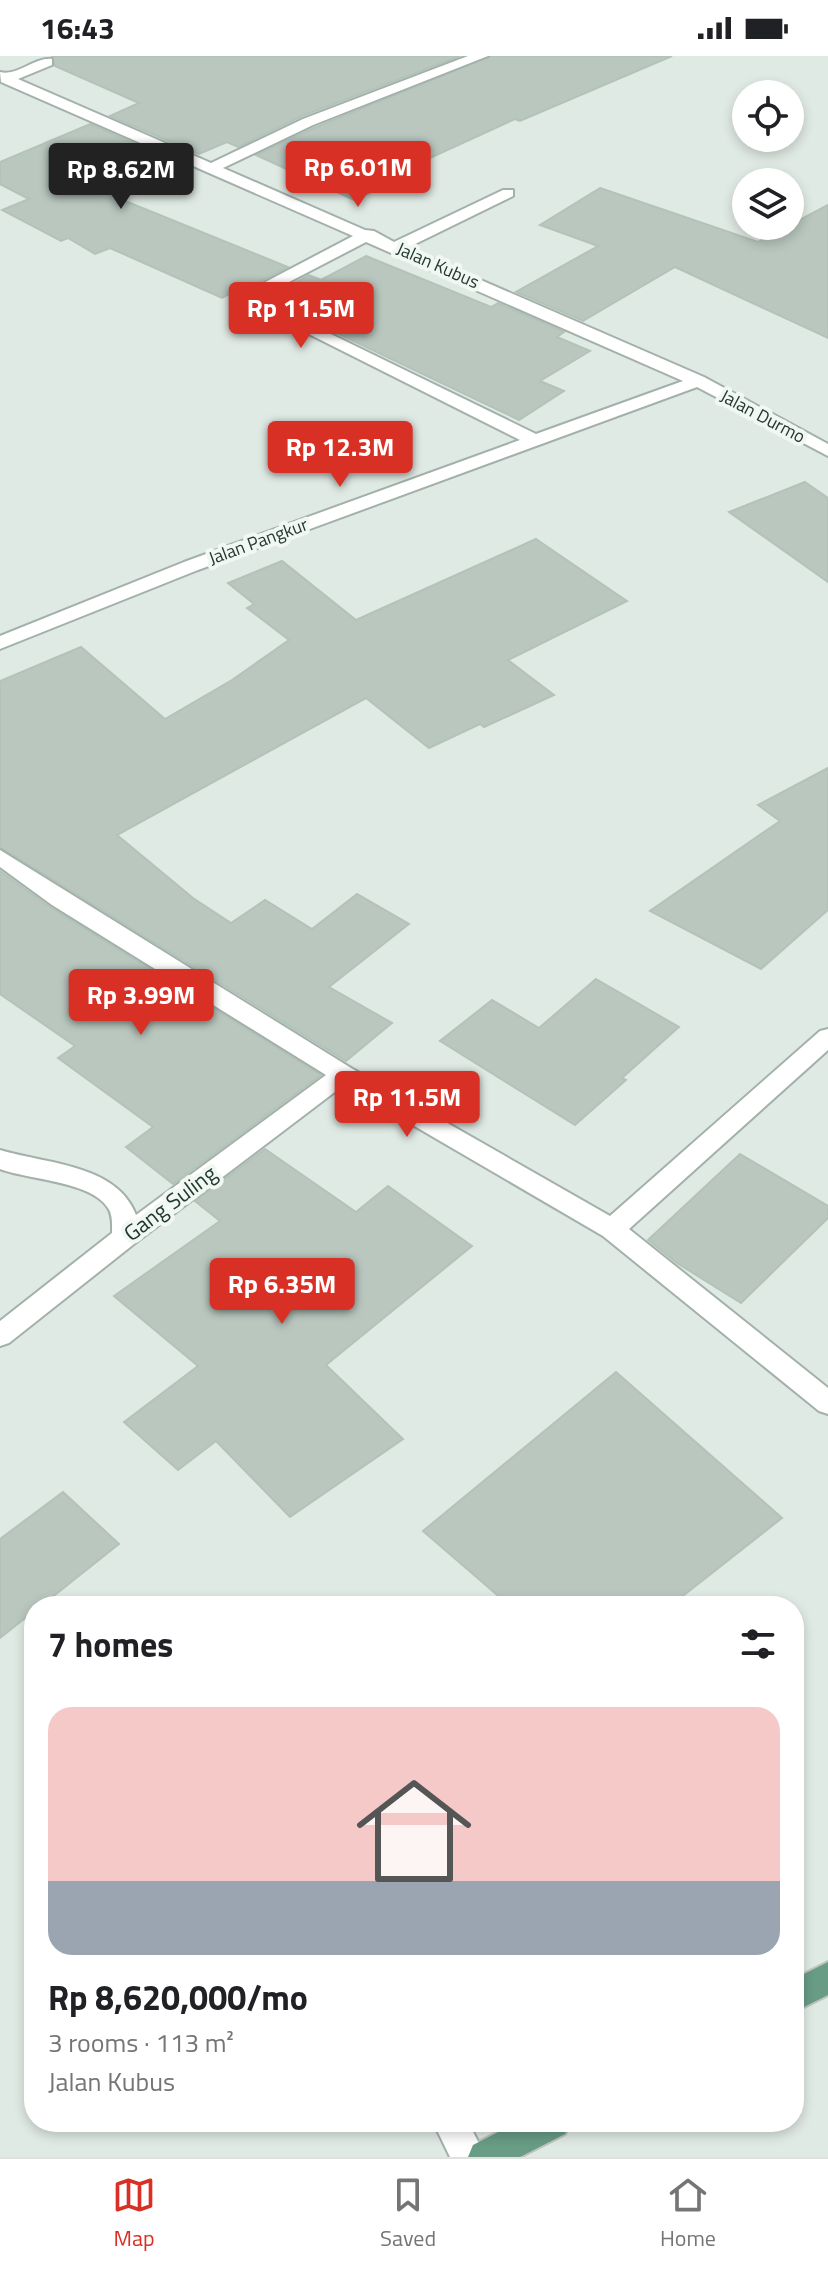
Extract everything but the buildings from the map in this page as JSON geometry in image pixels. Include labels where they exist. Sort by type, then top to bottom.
[{"type":"main road","points":[[804,1991],[828,1978]]},
{"type":"main road","points":[[485,2157],[534,2132]]},
{"type":"street","points":[[211,168],[321,117],[481,56]]},
{"type":"street","points":[[3,77],[47,62]]},
{"type":"street","name":"Jalan Kubus","points":[[3,77],[368,234],[698,381]]},
{"type":"street","points":[[397,247],[508,193]]},
{"type":"street","points":[[368,234],[258,292],[253,302],[532,439]]},
{"type":"street","name":"Jalan Pangkur","points":[[0,643],[191,566],[532,439],[698,381]]},
{"type":"street","name":"Jalan Durmo","points":[[698,381],[828,451]]},
{"type":"street","points":[[0,857],[60,900],[343,1074],[612,1229],[828,1403]]},
{"type":"street","points":[[612,1229],[828,1037]]},
{"type":"street","name":"Gang Suling","points":[[0,1336],[125,1237],[343,1074]]},
{"type":"street","points":[[0,1159],[44,1173],[91,1182],[111,1192],[123,1211],[125,1237]]},
{"type":"street","points":[[455,2132],[469,2157]]}]
